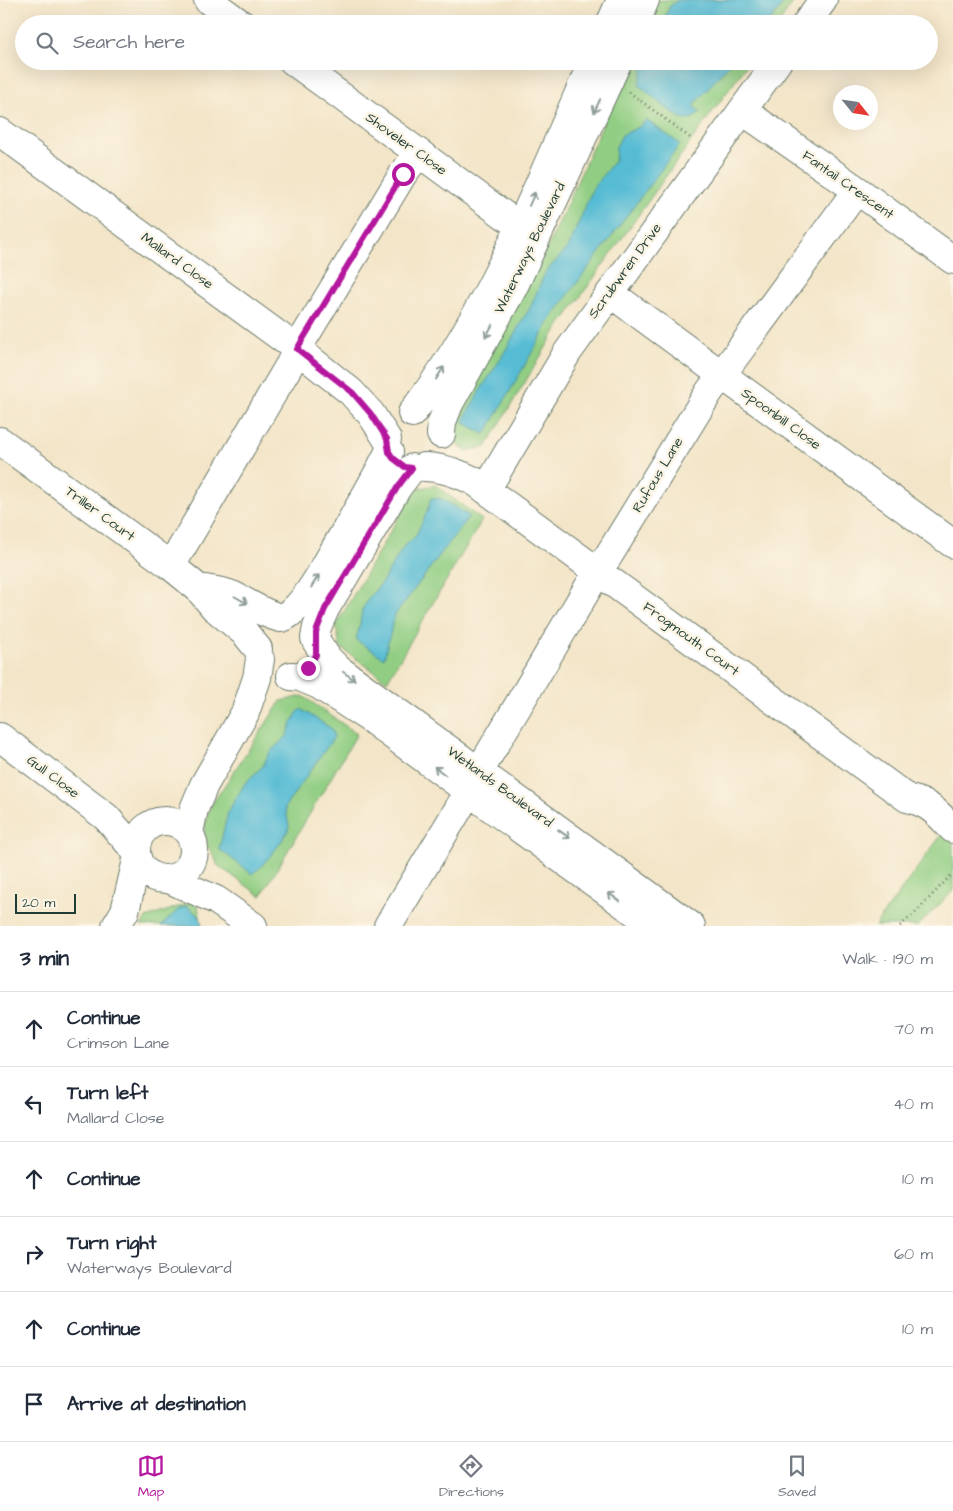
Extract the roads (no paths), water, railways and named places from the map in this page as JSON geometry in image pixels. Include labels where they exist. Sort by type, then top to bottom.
[{"type":"street","points":[[208,0],[229,15]]},
{"type":"street","points":[[616,11],[646,0]]},
{"type":"street","points":[[812,15],[823,0]]},
{"type":"street","name":"Shoveler Close","points":[[305,70],[520,225]]},
{"type":"street","name":"Waterways Boulevard","points":[[409,414],[428,392],[488,294],[589,70]]},
{"type":"street","name":"Waterways Boulevard","points":[[441,437],[442,422],[449,404],[514,286],[614,70]]},
{"type":"street","name":"Scrubwren Drive","points":[[480,485],[567,352],[772,70]]},
{"type":"street","name":"Fantail Crescent","points":[[743,111],[857,190],[953,260]]},
{"type":"street","name":"Mallard Close","points":[[0,132],[297,349],[352,392],[378,406],[409,414]]},
{"type":"street","points":[[171,566],[297,349],[403,174],[418,153]]},
{"type":"street","name":"Rufous Lane","points":[[388,926],[598,571],[708,392],[857,190]]},
{"type":"street","name":"Spoonbill Close","points":[[610,292],[953,544]]},
{"type":"street","name":"Mallard Close","points":[[352,392],[371,414],[388,446]]},
{"type":"street","points":[[120,918],[141,897],[167,880],[180,875],[192,862],[191,844],[194,809],[204,785],[245,713],[257,678],[259,639],[263,630],[271,622],[294,612],[312,588],[378,474],[388,446],[389,431],[392,424],[398,418],[409,414],[427,416],[438,427],[441,437],[441,446],[435,459],[418,467],[397,488],[325,609],[317,627],[316,651],[312,663],[303,671],[289,676],[245,713]]},
{"type":"street","name":"Frogmouth Court","points":[[441,437],[450,453],[480,485]]},
{"type":"street","name":"Triller Court","points":[[0,441],[171,566],[198,588],[214,607],[245,632],[259,654]]},
{"type":"street","points":[[388,446],[393,458],[398,463],[405,467],[418,467]]},
{"type":"street","name":"Frogmouth Court","points":[[418,467],[438,468],[457,473],[480,485],[907,798],[922,802],[935,810],[953,829]]},
{"type":"street","points":[[198,588],[224,592],[260,611],[304,622],[316,640]]},
{"type":"street","name":"Wetlands Boulevard","points":[[316,640],[328,659],[338,669],[474,782],[654,926]]},
{"type":"street","points":[[259,654],[270,671],[277,675],[289,676]]},
{"type":"street","name":"Wetlands Boulevard","points":[[289,676],[309,680],[474,782],[691,926]]},
{"type":"street","name":"Gull Close","points":[[0,737],[106,817],[136,855]]},
{"type":"street","points":[[120,918],[136,855],[137,841],[141,833],[147,827],[158,822],[204,785]]},
{"type":"street","name":"Gull Close","points":[[106,817],[158,822]]},
{"type":"street","points":[[158,822],[170,821],[177,824],[191,844],[202,874],[234,917]]},
{"type":"street","points":[[136,855],[142,869],[148,875],[157,879],[167,880],[234,917]]},
{"type":"water","points":[[678,0],[786,0],[775,15],[666,15],[670,6]]},
{"type":"water","points":[[643,70],[724,70],[693,106],[700,112],[687,120],[670,110],[639,85]]},
{"type":"water","points":[[646,120],[680,144],[552,317],[485,434],[464,423],[465,417],[481,389],[530,308],[545,273],[569,246],[593,188],[615,160],[616,147],[622,135],[639,127]]},
{"type":"water","points":[[431,498],[442,499],[469,516],[395,615],[384,658],[356,640],[362,610],[370,596],[381,584],[404,546],[415,537],[427,512]]},
{"type":"water","points":[[301,709],[332,729],[334,737],[285,807],[289,827],[284,838],[267,860],[252,874],[219,849],[228,812],[245,783],[263,766],[269,753],[287,736],[297,713]]},
{"type":"water","points":[[187,906],[200,917],[202,926],[161,926],[179,909]]}]
